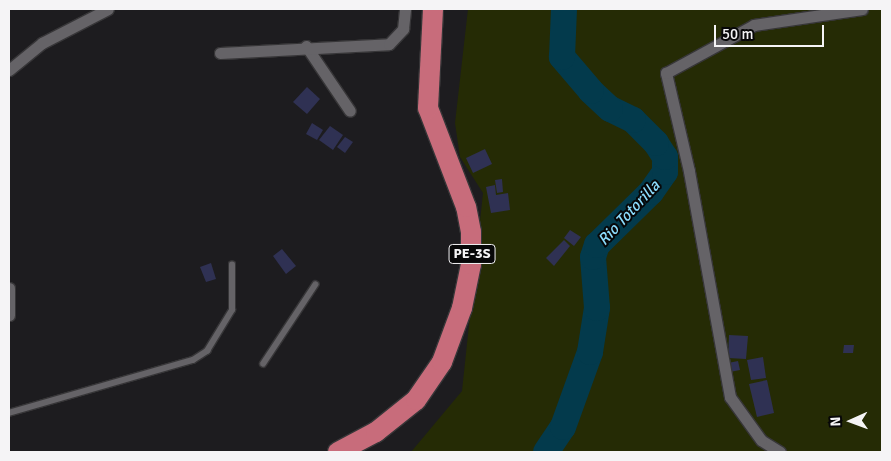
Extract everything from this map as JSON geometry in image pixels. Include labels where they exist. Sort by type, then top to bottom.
[{"type":"highway","name":"PE-3S","points":[[338,452],[376,432],[416,400],[442,362],[462,308],[471,264],[471,232],[466,207],[428,108],[433,9]]},
{"type":"street","points":[[9,70],[42,43],[108,9]]},
{"type":"street","points":[[220,52],[306,46],[388,44],[403,29],[405,9]]},
{"type":"street","points":[[780,452],[761,440],[730,397],[689,171],[666,73],[754,25],[862,9]]},
{"type":"street","points":[[306,46],[350,111]]},
{"type":"street","points":[[9,288],[9,315]]},
{"type":"lane","points":[[9,413],[193,360],[207,351],[232,310],[232,265]]},
{"type":"lane","points":[[263,364],[315,285]]},
{"type":"green space","points":[[468,9],[882,9],[882,452],[411,452],[462,391],[483,193],[460,157],[455,123]]},
{"type":"building","points":[[307,87],[320,99],[307,114],[293,102]]},
{"type":"building","points":[[312,123],[323,130],[317,140],[306,134]]},
{"type":"building","points":[[330,126],[343,135],[333,150],[319,140]]},
{"type":"building","points":[[345,137],[353,142],[345,153],[337,147]]},
{"type":"building","points":[[485,149],[492,164],[473,173],[466,158]]},
{"type":"building","points":[[502,179],[503,192],[497,193],[495,180]]},
{"type":"building","points":[[495,185],[496,195],[508,193],[510,210],[491,213],[486,187]]},
{"type":"building","points":[[570,230],[581,237],[574,246],[564,238]]},
{"type":"building","points":[[564,240],[570,246],[554,266],[546,258]]},
{"type":"building","points":[[282,249],[296,266],[286,274],[273,256]]},
{"type":"building","points":[[211,263],[216,279],[206,282],[200,267]]},
{"type":"building","points":[[729,335],[748,336],[746,359],[728,358]]},
{"type":"building","points":[[844,345],[854,345],[853,353],[843,353]]},
{"type":"building","points":[[763,357],[766,378],[751,380],[747,360]]},
{"type":"building","points":[[738,361],[740,370],[730,372],[728,363]]},
{"type":"building","points":[[767,380],[774,413],[757,417],[749,384]]},
{"type":"waterway","name":"Rio Totorilla","points":[[546,452],[563,427],[590,352],[597,308],[593,257],[597,245],[651,192],[665,172],[665,157],[656,143],[633,120],[610,109],[591,91],[562,57],[564,9]]}]
